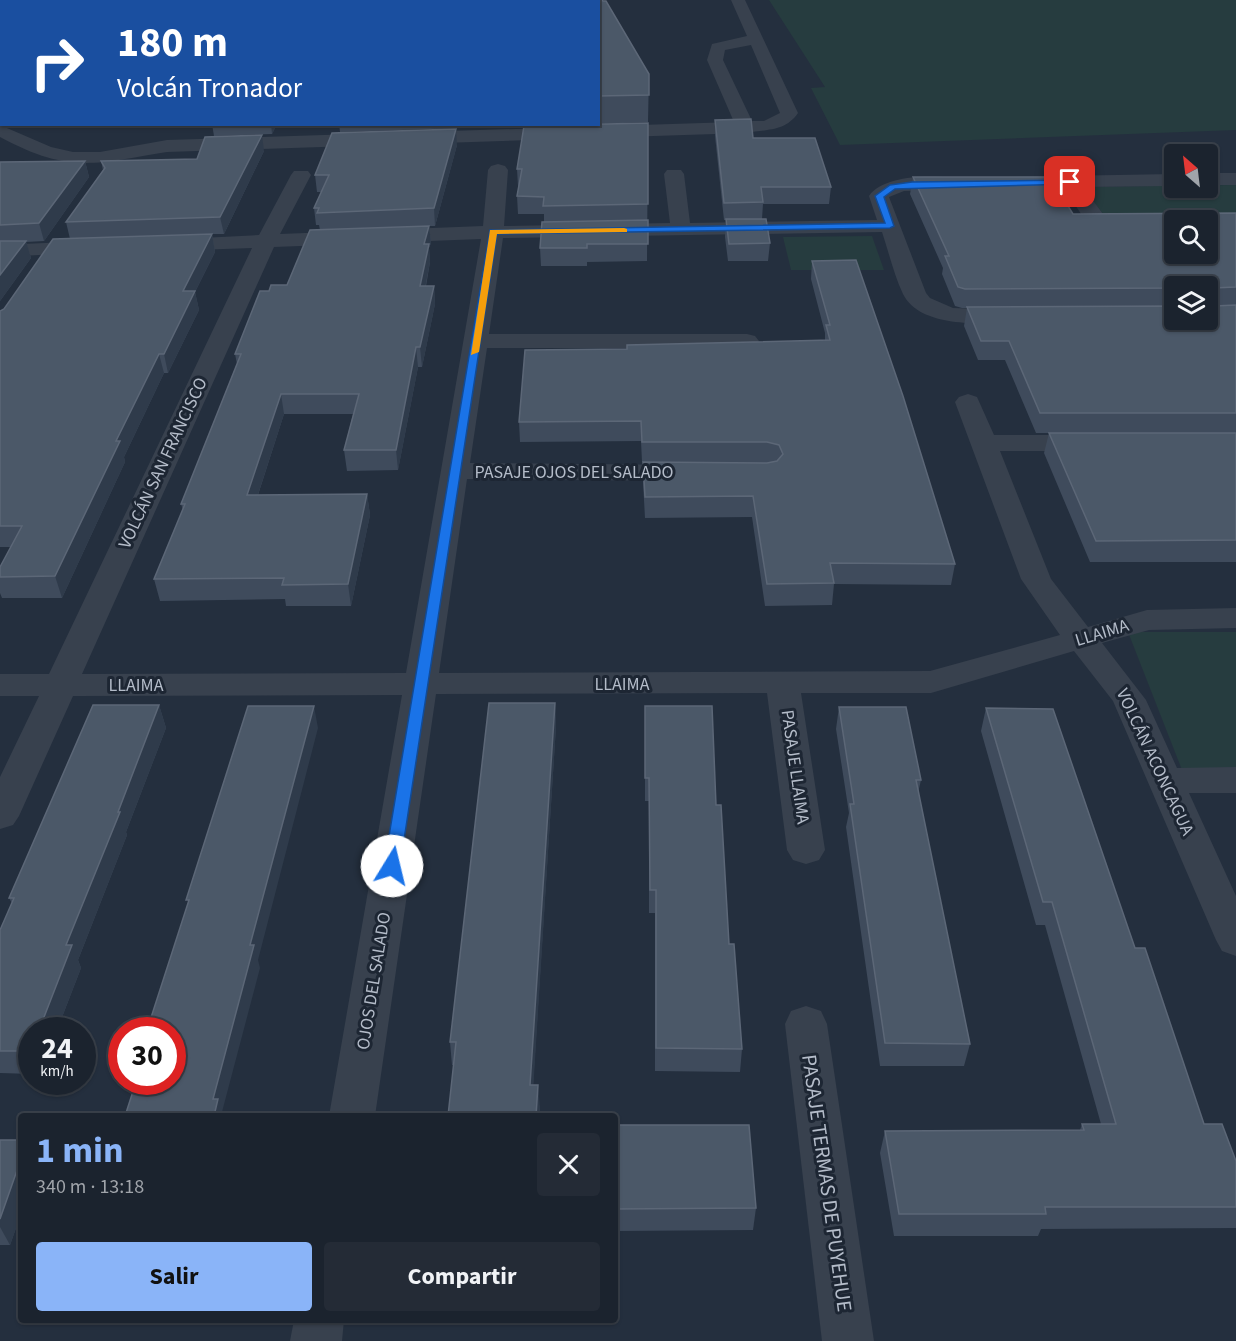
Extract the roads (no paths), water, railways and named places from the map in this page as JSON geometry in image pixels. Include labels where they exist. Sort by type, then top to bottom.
[{"type":"street","points":[[0,130],[62,157],[91,158],[167,146],[746,128],[777,123],[789,113],[738,0]]},
{"type":"street","points":[[746,128],[715,60],[715,53],[718,47],[726,44],[756,40]]},
{"type":"street","points":[[21,140],[65,138]]},
{"type":"street","points":[[104,138],[167,146]]},
{"type":"street","name":"OJOS DEL SALADO","points":[[352,1113],[494,232],[498,170]]},
{"type":"street","points":[[674,174],[681,230]]},
{"type":"street","name":"VOLCÁN SAN FRANCISCO","points":[[59,685],[266,241],[301,175]]},
{"type":"street","points":[[1218,179],[1236,179]]},
{"type":"street","points":[[1031,317],[961,317],[934,310],[917,299],[879,196],[886,189],[902,185],[1164,180]]},
{"type":"street","points":[[1070,182],[1092,216],[1098,220],[1164,222]]},
{"type":"street","points":[[148,245],[494,232],[890,226]]},
{"type":"street","points":[[39,267],[65,230]]},
{"type":"street","points":[[0,251],[112,247]]},
{"type":"street","points":[[476,341],[747,341]]},
{"type":"street","name":"VOLCÁN ACONCAGUA","points":[[968,402],[1036,579],[1045,596],[1117,680],[1129,700],[1236,940]]},
{"type":"street","points":[[984,443],[1121,443]]},
{"type":"street","name":"PASAJE OJOS DEL SALADO","points":[[456,471],[717,473]]},
{"type":"street","name":"LLAIMA","points":[[0,685],[931,682],[1147,620],[1236,618]]},
{"type":"street","name":"PASAJE LLAIMA","points":[[783,684],[806,850]]},
{"type":"street","points":[[0,816],[59,685]]},
{"type":"street","points":[[1165,781],[1236,780]]},
{"type":"street","name":"PASAJE TERMAS DE PUYEHUE","points":[[806,1024],[848,1341]]},
{"type":"street","points":[[316,1341],[319,1323]]}]
